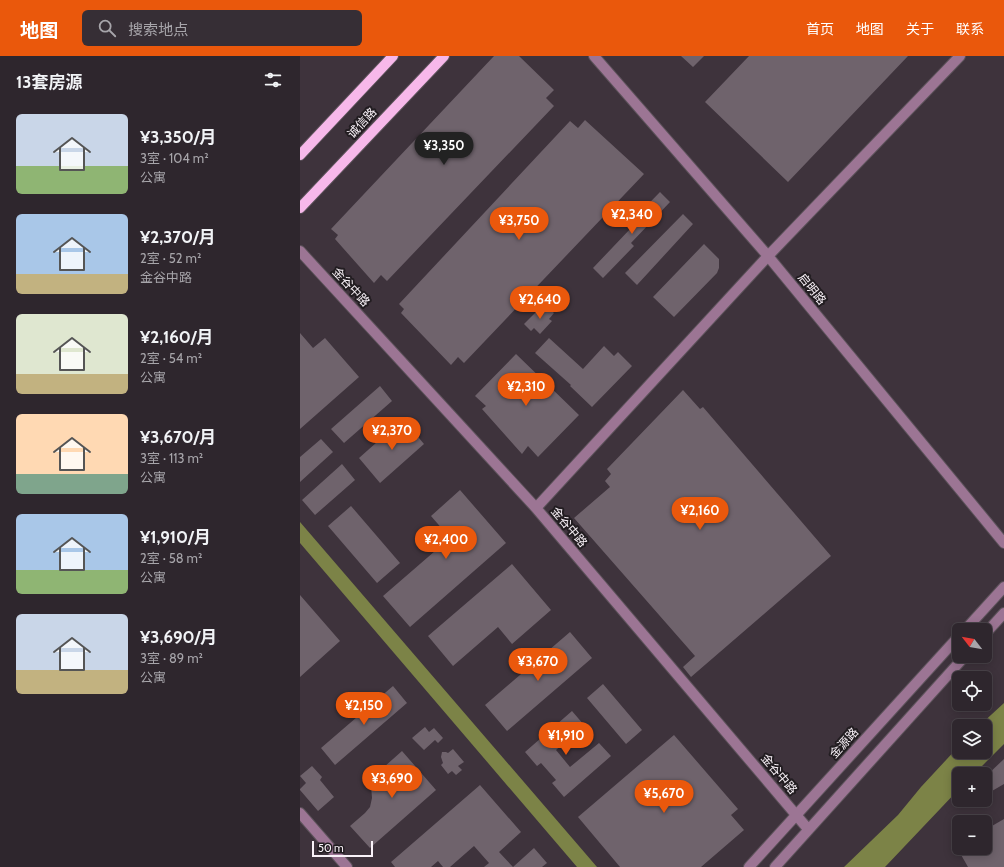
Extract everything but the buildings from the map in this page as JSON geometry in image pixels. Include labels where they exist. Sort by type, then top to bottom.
[{"type":"main road","name":"诚信路","points":[[300,155],[393,56]]},
{"type":"main road","name":"诚信路","points":[[300,208],[444,56]]},
{"type":"street","name":"启明路","points":[[594,56],[768,256],[1004,542]]},
{"type":"street","points":[[536,508],[768,256],[960,56]]},
{"type":"street","name":"金谷中路","points":[[300,251],[536,508],[808,829]]},
{"type":"street","points":[[971,623],[1004,587]]},
{"type":"street","points":[[992,626],[1004,612]]},
{"type":"street","name":"金源路","points":[[749,867],[952,644]]},
{"type":"street","points":[[775,867],[959,663]]},
{"type":"street","points":[[300,813],[347,867]]},
{"type":"shaded area","points":[[300,522],[597,867],[577,867],[300,543]]},
{"type":"shaded area","points":[[1004,703],[1004,744],[992,756],[992,719],[987,719]]},
{"type":"shaded area","points":[[952,754],[952,759],[989,759],[981,767],[952,767],[952,796],[885,867],[844,867],[898,815],[921,787]]}]
